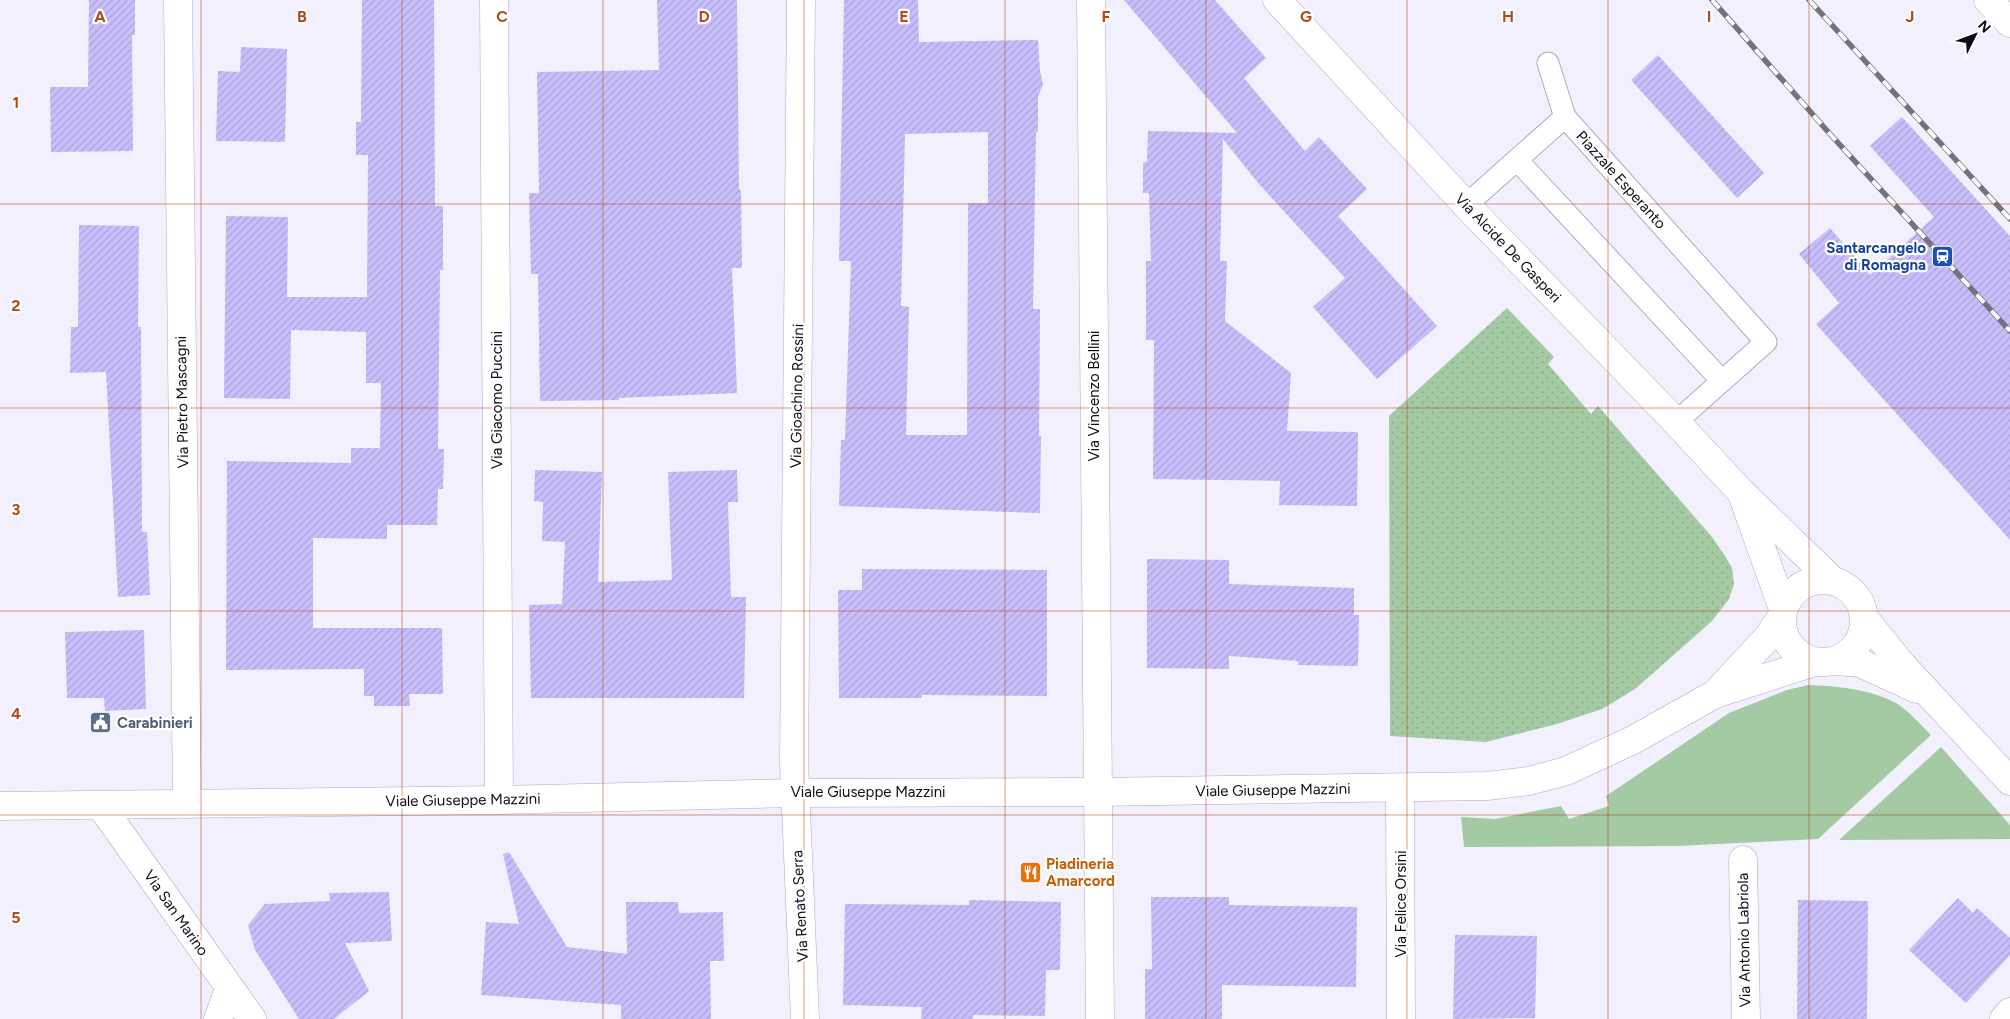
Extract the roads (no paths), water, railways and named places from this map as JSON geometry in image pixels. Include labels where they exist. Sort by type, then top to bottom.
[{"type":"street","name":"Via Pietro Mascagni","points":[[178,0],[187,804]]},
{"type":"street","name":"Via Giacomo Puccini","points":[[494,0],[498,800]]},
{"type":"street","name":"Via Gioachino Rossini","points":[[794,793],[801,0]]},
{"type":"street","name":"Via Vincenzo Bellini","points":[[1091,0],[1100,1019]]},
{"type":"street","name":"Via Alcide De Gasperi","points":[[1277,0],[1466,205],[1742,493],[1833,581]]},
{"type":"street","points":[[1988,0],[2010,23]]},
{"type":"street","name":"Via Alcide De Gasperi","points":[[1742,493],[1783,613]]},
{"type":"street","points":[[1826,662],[1849,654],[1858,644],[1864,632],[1865,618],[1862,605],[1855,594],[1845,585],[1833,581],[1820,580],[1797,588],[1789,598],[1783,613],[1782,629],[1790,646],[1804,658],[1826,662],[1860,663],[1909,684],[1935,700]]},
{"type":"street","name":"Viale Giuseppe Mazzini","points":[[1715,694],[1768,637],[1783,613]]},
{"type":"street","points":[[1865,618],[1902,665],[2010,781]]},
{"type":"street","name":"Viale Giuseppe Mazzini","points":[[0,806],[498,800],[794,793],[1400,789],[1487,786],[1529,782],[1566,771],[1633,740],[1715,694],[1826,662]]},
{"type":"street","name":"Via Felice Orsini","points":[[1400,789],[1401,1019]]},
{"type":"street","name":"Via Renato Serra","points":[[794,793],[805,1019]]},
{"type":"street","name":"Via San Marino","points":[[101,806],[252,1019]]},
{"type":"street","name":"Via Antonio Labriola","points":[[1743,860],[1746,1019]]},
{"type":"street","points":[[218,1019],[229,989]]},
{"type":"street","points":[[2004,1019],[2010,1012]]},
{"type":"lane","points":[[1548,63],[1565,117]]},
{"type":"lane","name":"Piazzale Esperanto","points":[[1466,205],[1565,117],[1766,342],[1722,381]]},
{"type":"lane","points":[[1517,160],[1722,381],[1676,422]]},
{"type":"railway","points":[[1712,0],[1830,134],[2010,331]]},
{"type":"railway","points":[[1809,0],[2010,219]]},
{"type":"place","name":"Santarcangelo di Romagna","points":[[1942,257]]},
{"type":"place","name":"Carabinieri","points":[[101,723]]},
{"type":"place","name":"Piadineria Amarcord","points":[[1030,873]]}]
